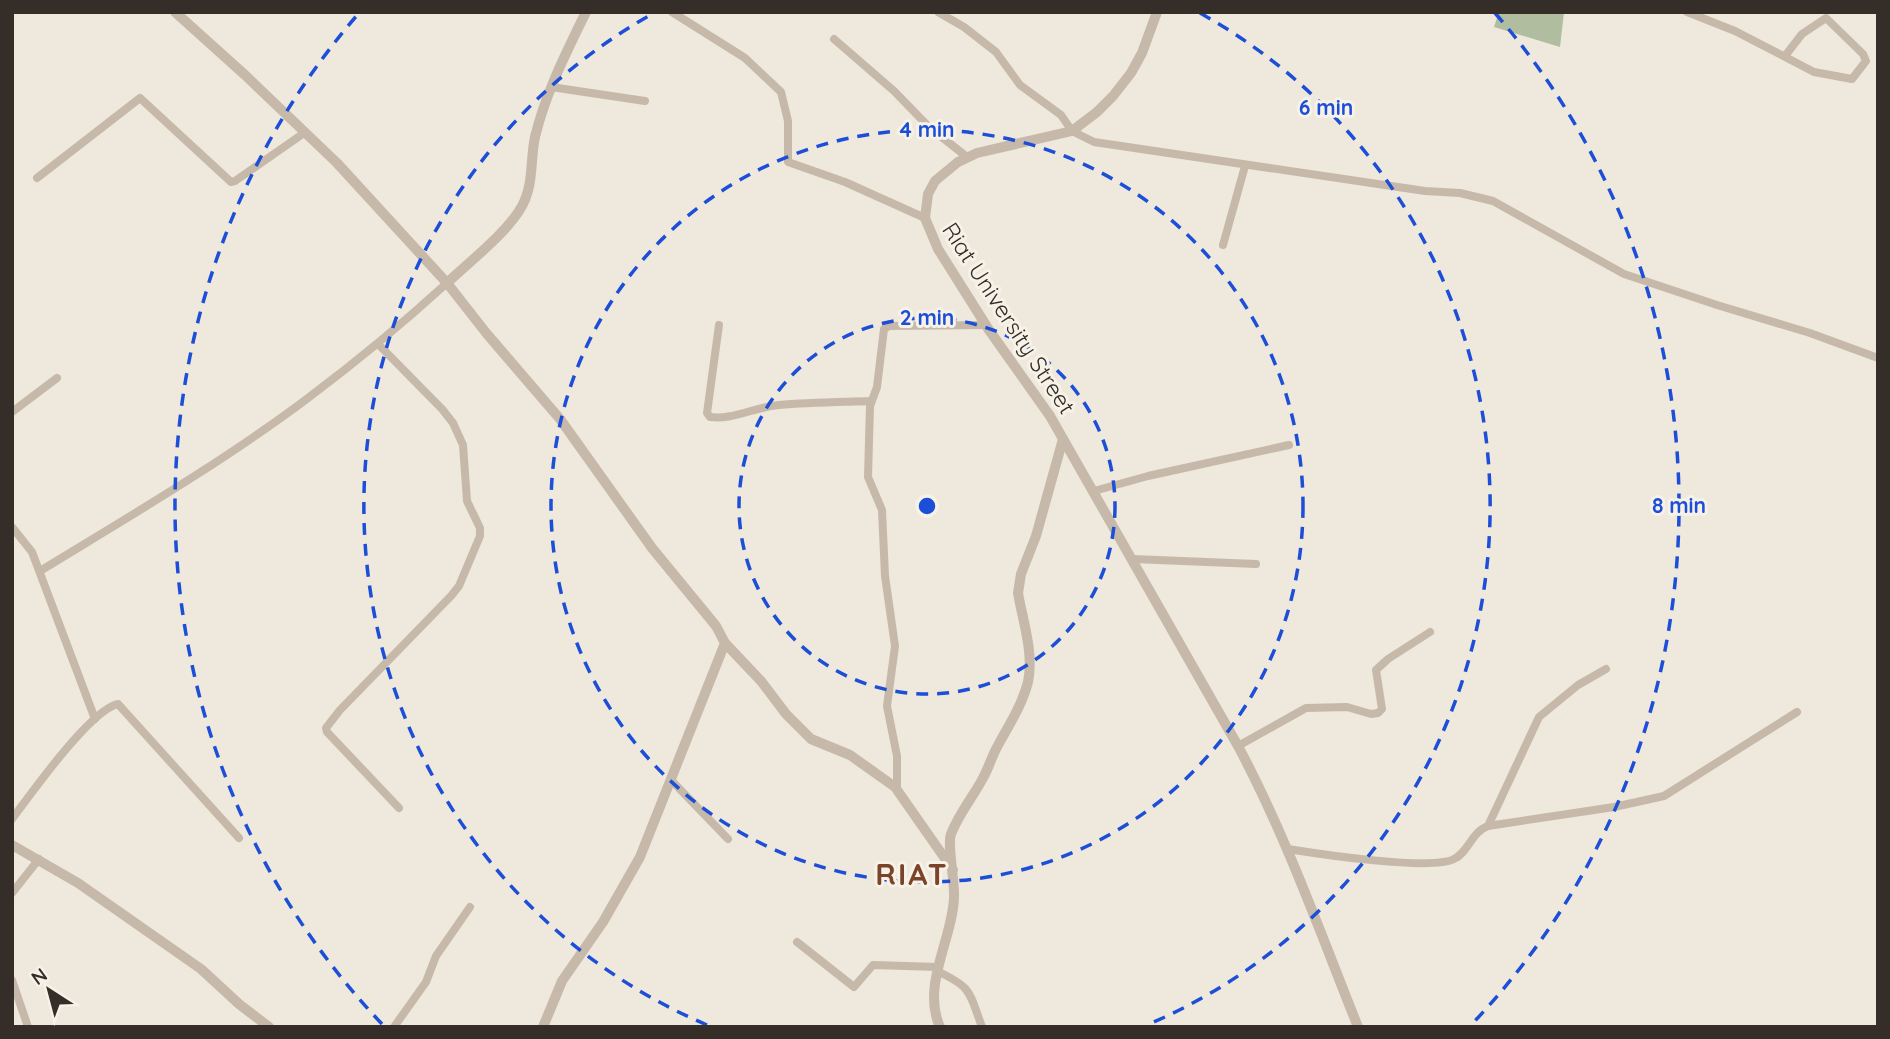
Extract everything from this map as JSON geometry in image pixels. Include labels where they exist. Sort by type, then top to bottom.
[{"type":"street","points":[[175,12],[337,163],[447,283],[560,419],[629,518],[708,616],[725,643],[810,739],[850,755],[897,789],[953,870]]},
{"type":"street","points":[[40,571],[232,451],[306,400],[378,344],[509,223],[524,202],[532,173],[536,136],[551,87],[586,12]]},
{"type":"street","points":[[672,12],[745,58],[781,92],[789,121],[788,162],[845,183],[925,218]]},
{"type":"street","points":[[938,12],[964,27],[996,52],[1017,83],[1061,115],[1072,131],[1094,142],[1245,166],[1299,171],[1425,191],[1460,193],[1493,201],[1624,274],[1717,306],[1810,333],[1878,358]]},
{"type":"street","name":"Riat University Street","points":[[1157,12],[1142,53],[1131,73],[1106,104],[1072,131],[967,157],[935,181],[928,194],[925,218],[938,249],[986,325],[1050,416],[1266,798],[1358,1027]]},
{"type":"street","points":[[1687,12],[1735,31],[1814,72],[1848,80],[1855,78],[1866,59],[1826,18],[1802,34],[1786,56]]},
{"type":"street","points":[[834,39],[894,91],[929,127],[967,157]]},
{"type":"street","points":[[551,87],[645,101]]},
{"type":"street","points":[[37,178],[140,99],[231,181],[235,181],[304,133]]},
{"type":"street","points":[[1223,245],[1245,166]]},
{"type":"street","points":[[897,789],[897,756],[887,706],[895,646],[886,576],[882,510],[868,477],[872,401],[877,387],[886,327],[986,325]]},
{"type":"street","points":[[719,326],[707,413],[709,417],[741,414],[778,405],[872,401]]},
{"type":"street","points":[[378,344],[442,408],[453,424],[463,445],[467,501],[480,528],[477,546],[452,596],[340,710],[326,728],[328,734],[399,808]]},
{"type":"street","points":[[12,412],[57,378]]},
{"type":"street","points":[[940,1027],[935,1015],[938,969],[953,912],[951,834],[962,810],[984,777],[1024,696],[1030,660],[1017,593],[1018,583],[1036,536],[1063,439]]},
{"type":"street","points":[[1094,491],[1289,445]]},
{"type":"street","points":[[12,527],[32,552],[95,719]]},
{"type":"street","points":[[1133,559],[1256,564]]},
{"type":"street","points":[[1238,746],[1306,708],[1347,707],[1371,714],[1381,712],[1376,670],[1430,632]]},
{"type":"street","points":[[543,1027],[562,981],[629,880],[725,643]]},
{"type":"street","points":[[1488,826],[1539,717],[1578,685],[1606,669]]},
{"type":"street","points":[[12,819],[81,733],[95,719],[118,704],[239,838]]},
{"type":"street","points":[[1288,849],[1340,857],[1440,863],[1456,859],[1475,834],[1488,826],[1614,807],[1664,796],[1797,712]]},
{"type":"street","points":[[671,780],[728,839]]},
{"type":"street","points":[[12,845],[39,859],[201,969],[269,1027]]},
{"type":"street","points":[[12,892],[39,859]]},
{"type":"street","points":[[394,1027],[426,982],[436,956],[470,907]]},
{"type":"street","points":[[797,942],[854,987],[873,965],[938,969],[968,988],[982,1027]]},
{"type":"street","points":[[12,981],[28,1027]]},
{"type":"green space","points":[[1499,12],[1564,12],[1560,47],[1494,27]]},
{"type":"district","name":"RIAT","points":[[912,874]]}]
